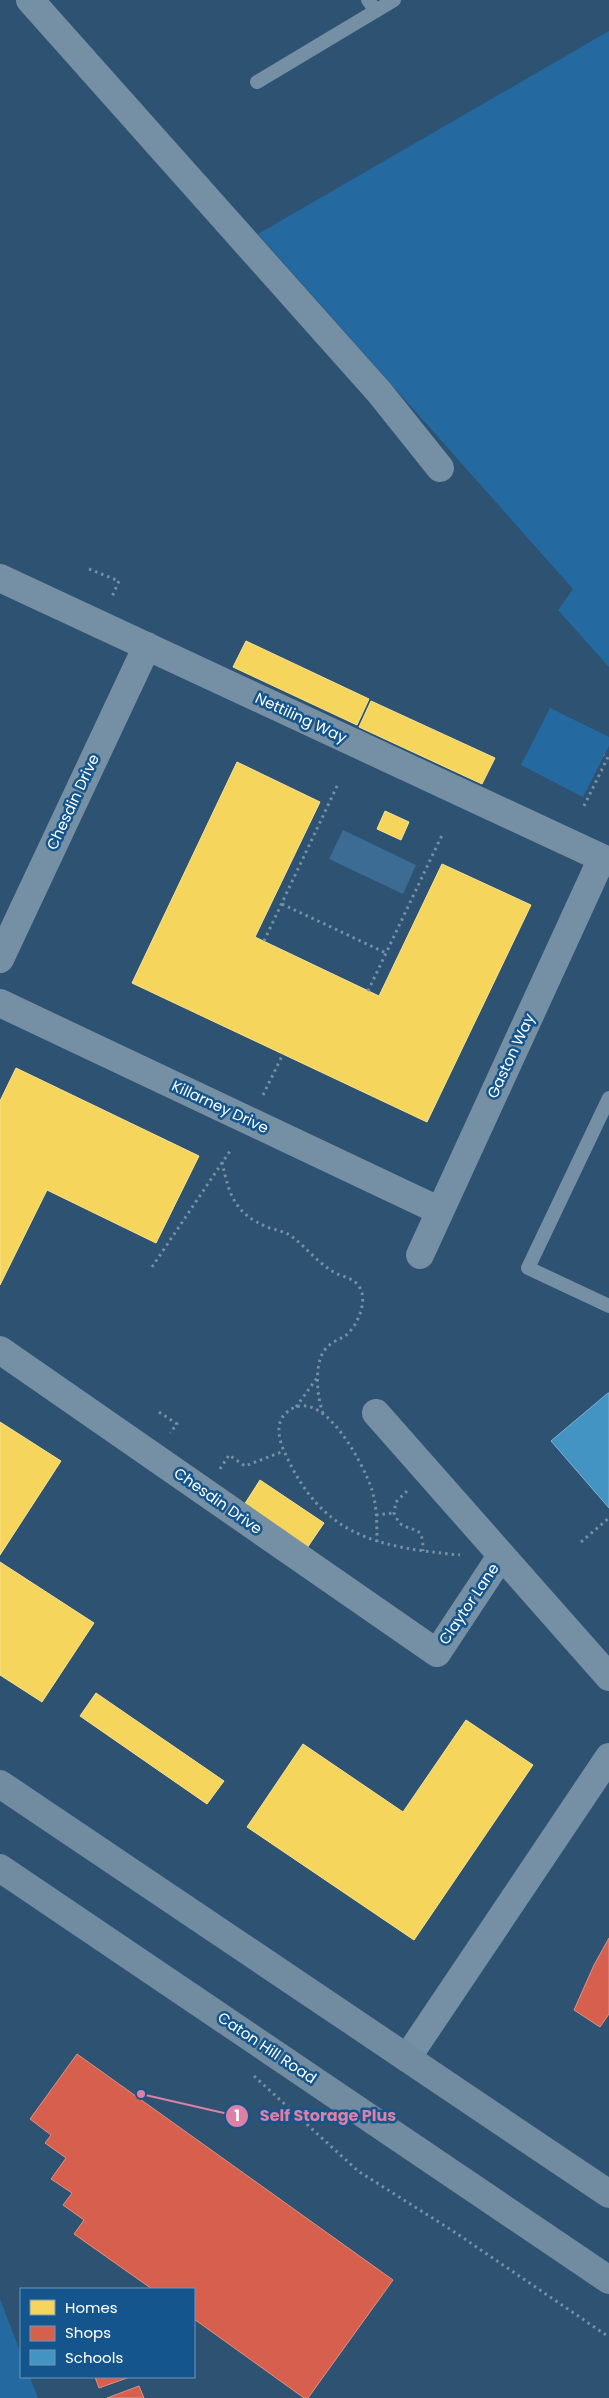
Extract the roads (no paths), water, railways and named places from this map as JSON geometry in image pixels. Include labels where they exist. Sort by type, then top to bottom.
[{"type":"main road","points":[[0,1784],[609,2194]]},
{"type":"main road","name":"Caton Hill Road","points":[[0,1868],[609,2280]]},
{"type":"street","points":[[30,0],[380,393],[440,468]]},
{"type":"street","name":"Nettiling Way","points":[[0,578],[602,858]]},
{"type":"street","name":"Chesdin Drive","points":[[0,959],[147,646]]},
{"type":"street","name":"Gaston Way","points":[[420,1255],[602,858]]},
{"type":"street","name":"Killarney Drive","points":[[0,1003],[440,1211]]},
{"type":"street","name":"Chesdin Drive","points":[[0,1350],[437,1652]]},
{"type":"street","points":[[376,1413],[609,1677]]},
{"type":"street","name":"Claytor Lane","points":[[437,1652],[501,1556]]},
{"type":"street","points":[[407,2058],[609,1757]]},
{"type":"lane","points":[[257,82],[372,6],[394,0]]},
{"type":"lane","points":[[609,1098],[528,1268],[609,1306]]},
{"type":"place","name":"Self Storage Plus","points":[[141,2094]]}]
